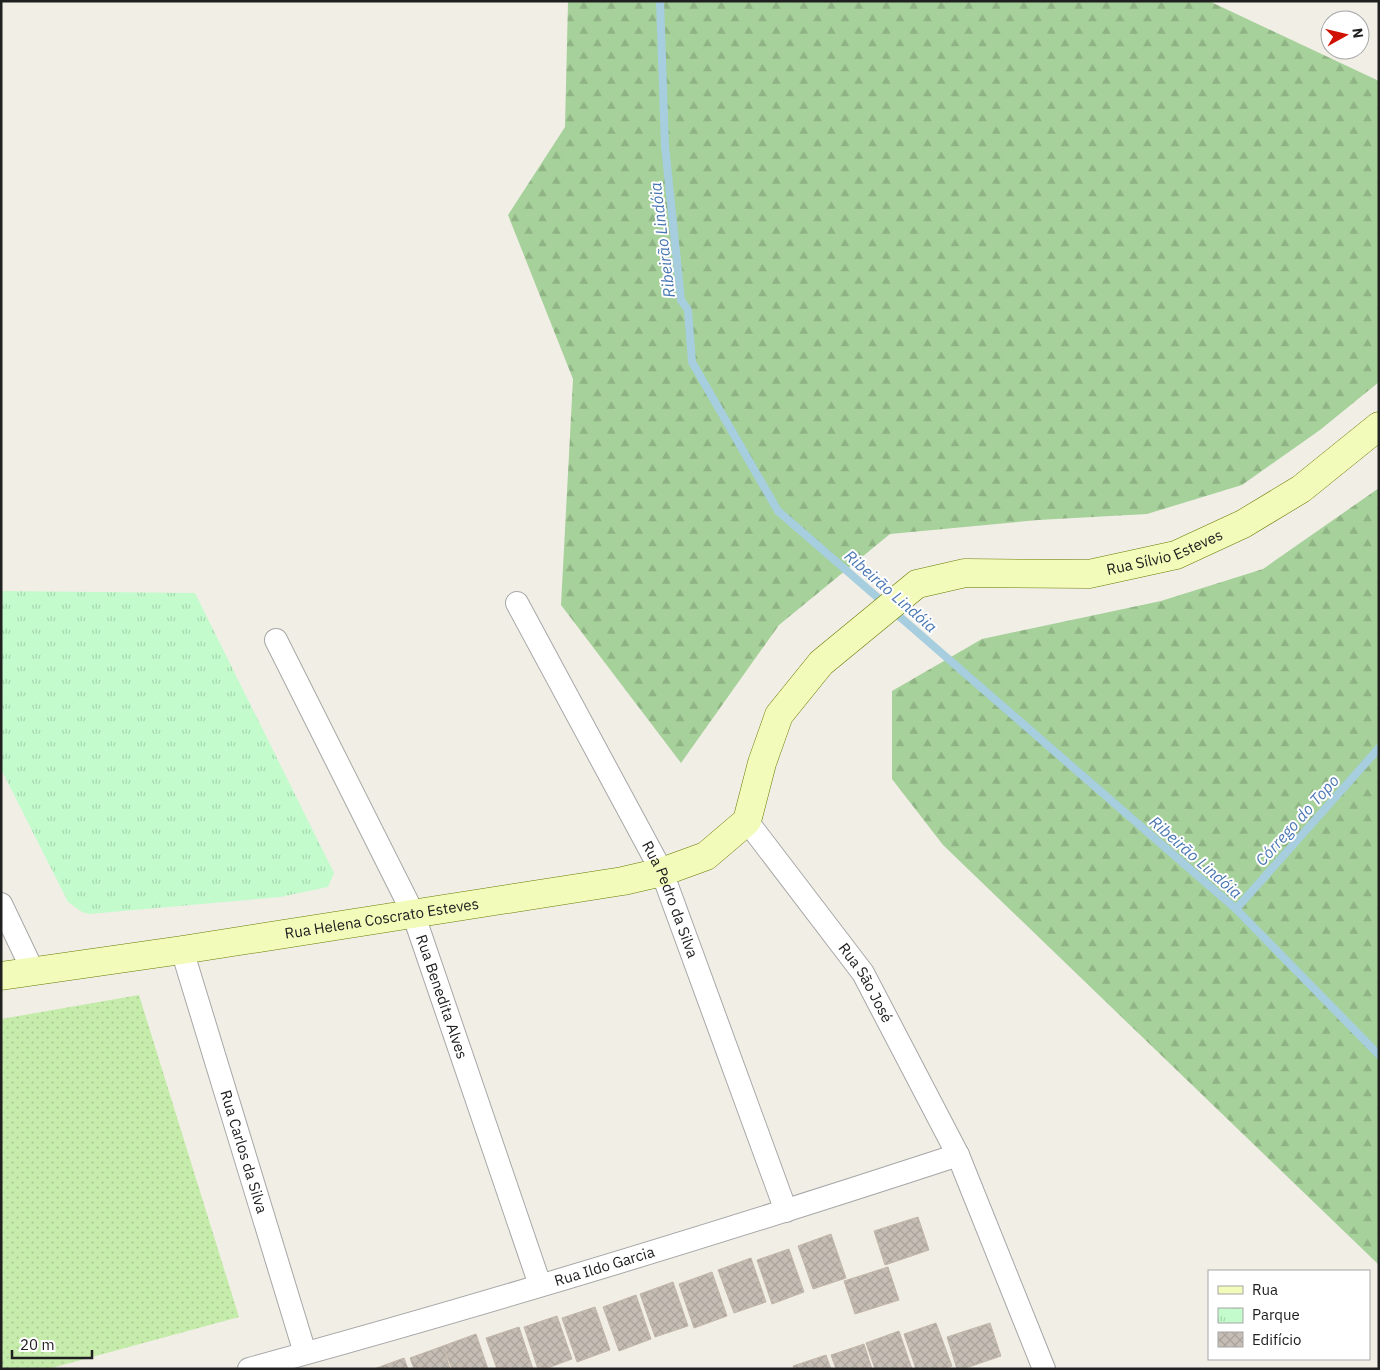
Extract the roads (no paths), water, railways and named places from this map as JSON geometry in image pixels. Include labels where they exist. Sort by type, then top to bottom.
[{"type":"street","name":"Rua Sílvio Esteves","points":[[747,821],[762,762],[779,715],[821,663],[917,584],[965,572],[1089,574],[1176,555],[1243,524],[1301,489],[1379,426]]},
{"type":"street","name":"Rua Pedro da Silva","points":[[517,602],[662,872],[786,1211]]},
{"type":"street","name":"Rua Benedita Alves","points":[[276,640],[413,913],[540,1285]]},
{"type":"street","name":"Rua Helena Coscrato Esteves","points":[[1,976],[182,950],[622,881],[662,872],[706,856],[747,821]]},
{"type":"street","name":"Rua São José","points":[[747,821],[863,972],[958,1155],[1044,1369]]},
{"type":"street","points":[[1,904],[33,971]]},
{"type":"street","name":"Rua Carlos da Silva","points":[[182,950],[305,1354]]},
{"type":"street","name":"Rua Ildo Garcia","points":[[249,1369],[540,1285],[786,1211],[958,1155]]},
{"type":"waterway","name":"Ribeirão Lindóia","points":[[660,1],[665,146],[681,300],[688,310],[692,362],[778,511],[1236,909],[1379,1055]]},
{"type":"waterway","name":"Córrego do Topo","points":[[1236,909],[1379,748]]}]
